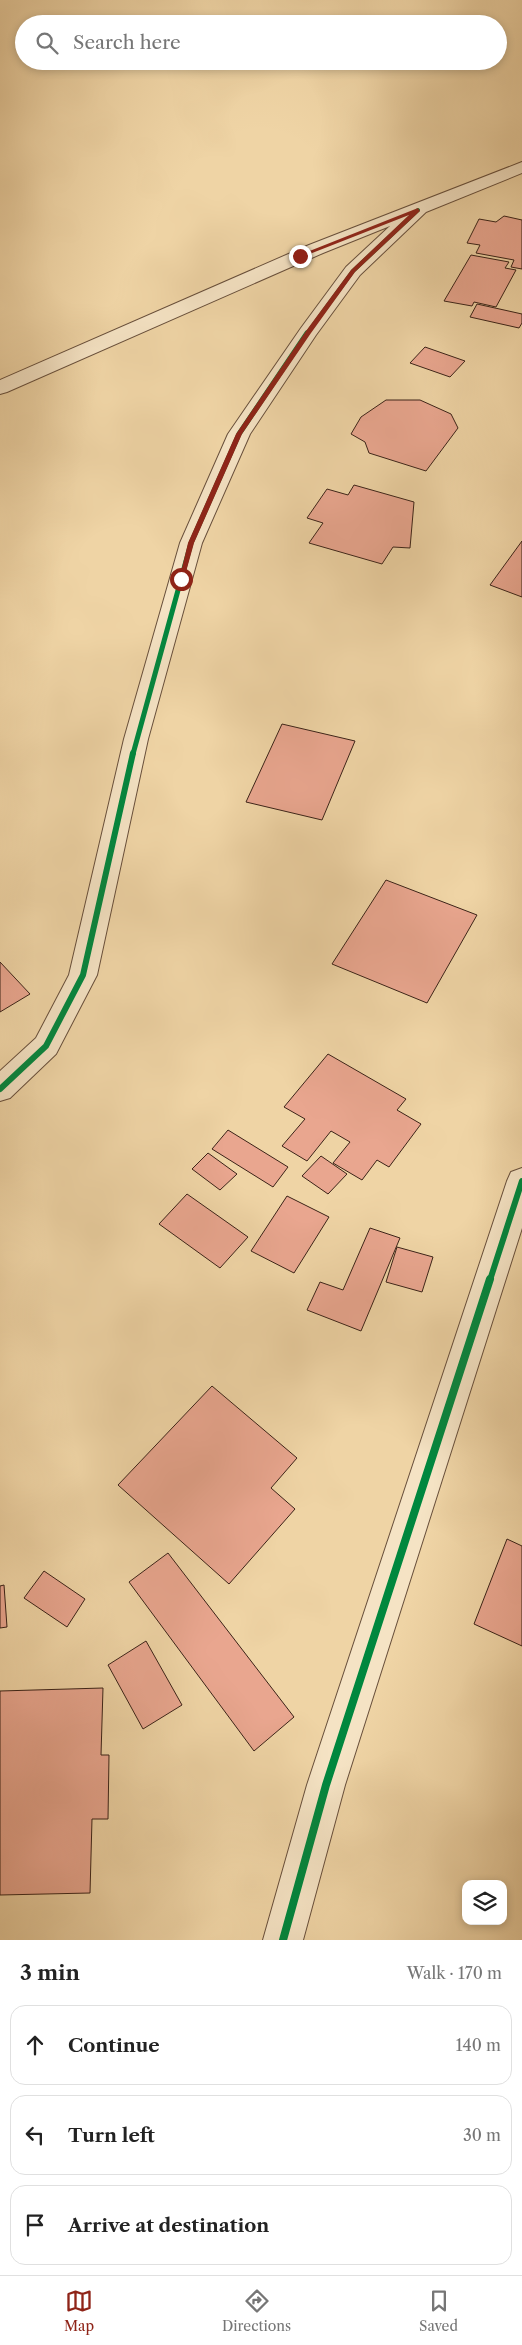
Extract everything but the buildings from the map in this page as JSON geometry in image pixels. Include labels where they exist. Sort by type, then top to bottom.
[{"type":"street","points":[[0,388],[316,249],[522,168]]},
{"type":"street","points":[[0,1089],[46,1046],[83,975],[136,739],[191,543],[239,434],[308,332],[353,271],[418,210]]},
{"type":"street","points":[[283,1940],[326,1785],[522,1181]]},
{"type":"cycle path","points":[[0,1089],[46,1046],[83,975],[136,739],[191,543],[239,434],[308,332],[353,271],[418,210]]},
{"type":"cycle path","points":[[283,1940],[326,1785],[522,1181]]},
{"type":"route","points":[[181,579],[191,543],[239,434],[308,332],[353,271],[418,210],[300,256]]}]
